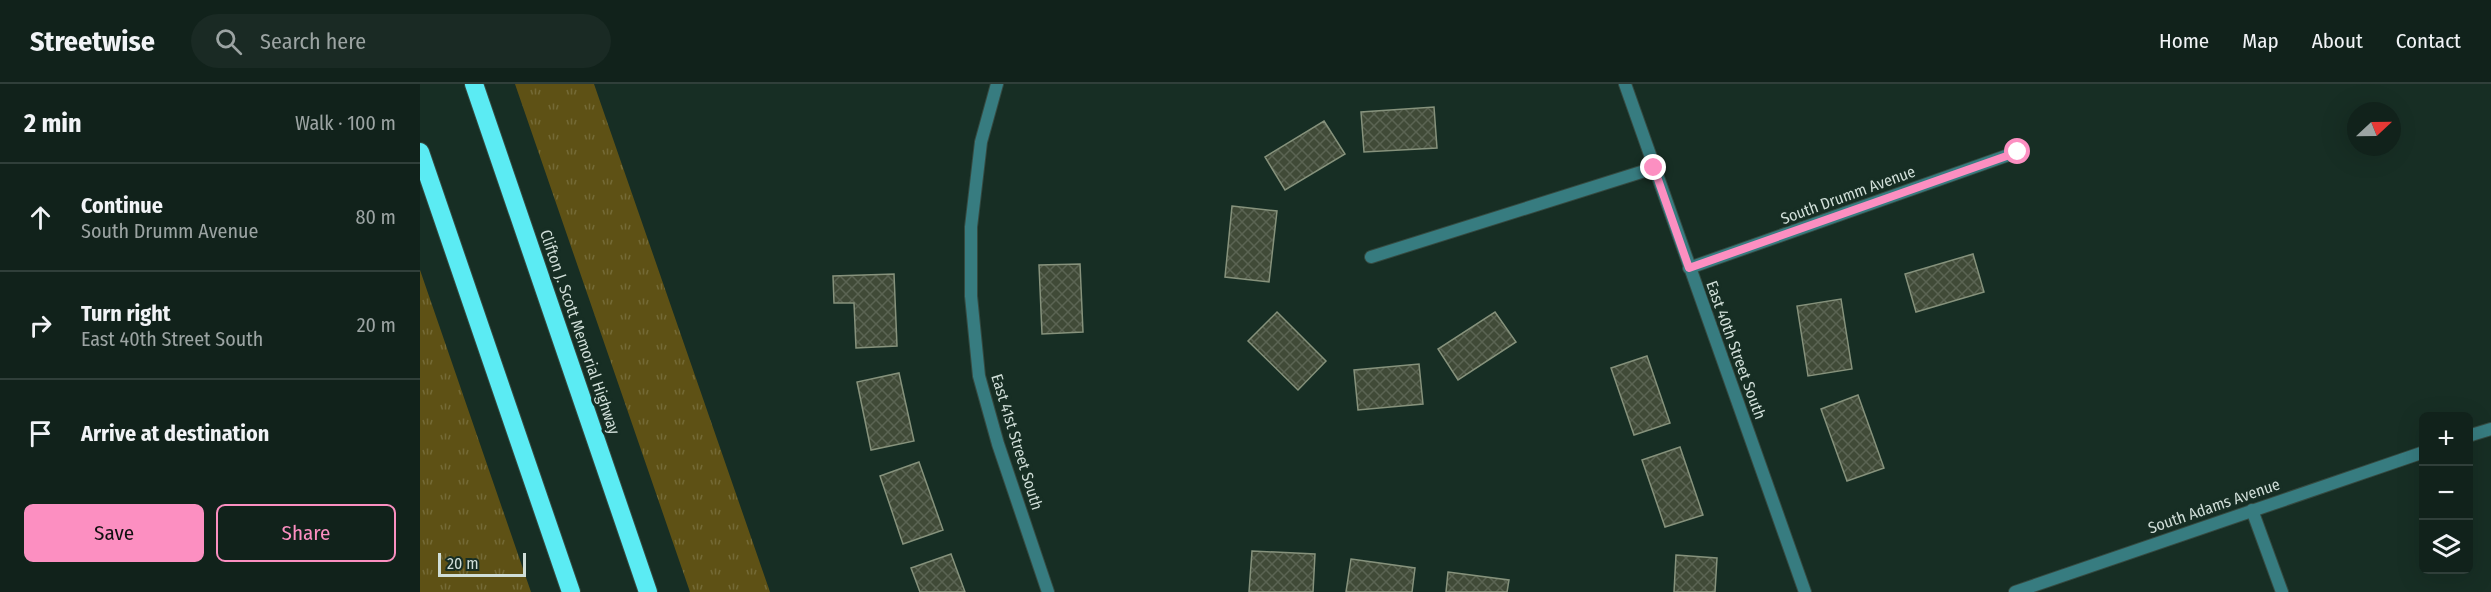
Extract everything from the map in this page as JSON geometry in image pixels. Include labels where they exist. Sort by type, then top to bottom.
[{"type":"highway","name":"Clifton J. Scott Memorial Highway","points":[[474,84],[648,592]]},
{"type":"highway","points":[[420,152],[571,592]]},
{"type":"street","name":"East 41st Street South","points":[[997,84],[981,142],[971,227],[971,296],[979,376],[998,444],[1048,592]]},
{"type":"street","name":"East 40th Street South","points":[[1625,84],[1805,592]]},
{"type":"street","name":"South Drumm Avenue","points":[[1689,268],[2018,152]]},
{"type":"street","points":[[1371,257],[1654,168]]},
{"type":"street","points":[[2473,435],[2491,429]]},
{"type":"street","name":"South Adams Avenue","points":[[2015,592],[2419,454]]},
{"type":"street","points":[[2252,510],[2282,592]]},
{"type":"green space","points":[[515,84],[594,84],[770,592],[690,592]]},
{"type":"green space","points":[[420,270],[531,592],[420,592]]},
{"type":"building","points":[[1434,107],[1437,148],[1364,152],[1361,112]]},
{"type":"building","points":[[1324,121],[1345,154],[1285,190],[1265,157]]},
{"type":"building","points":[[1232,206],[1277,211],[1269,282],[1225,277]]},
{"type":"building","points":[[1973,254],[1984,292],[1916,312],[1905,274]]},
{"type":"building","points":[[1080,264],[1083,332],[1042,334],[1039,265]]},
{"type":"building","points":[[894,274],[897,346],[856,348],[854,303],[834,303],[833,276]]},
{"type":"building","points":[[1841,299],[1852,369],[1808,376],[1797,306]]},
{"type":"building","points":[[1277,312],[1326,361],[1298,390],[1248,341]]},
{"type":"building","points":[[1495,312],[1516,342],[1458,380],[1438,349]]},
{"type":"building","points":[[1647,356],[1670,423],[1634,435],[1611,368]]},
{"type":"building","points":[[1419,364],[1423,404],[1358,410],[1354,370]]},
{"type":"building","points":[[899,373],[914,441],[871,450],[857,382]]},
{"type":"building","points":[[1858,395],[1884,468],[1847,481],[1821,409]]},
{"type":"building","points":[[1680,447],[1703,515],[1665,527],[1642,460]]},
{"type":"building","points":[[919,462],[943,530],[903,544],[880,476]]},
{"type":"building","points":[[1252,551],[1315,554],[1313,592],[1249,592]]},
{"type":"building","points":[[951,554],[965,592],[920,592],[911,568]]},
{"type":"building","points":[[1676,555],[1717,558],[1715,592],[1674,592]]},
{"type":"building","points":[[1351,559],[1415,568],[1412,592],[1346,592]]},
{"type":"building","points":[[1448,572],[1509,580],[1507,592],[1446,592]]},
{"type":"route","points":[[1654,168],[1689,268],[2018,152]]}]
